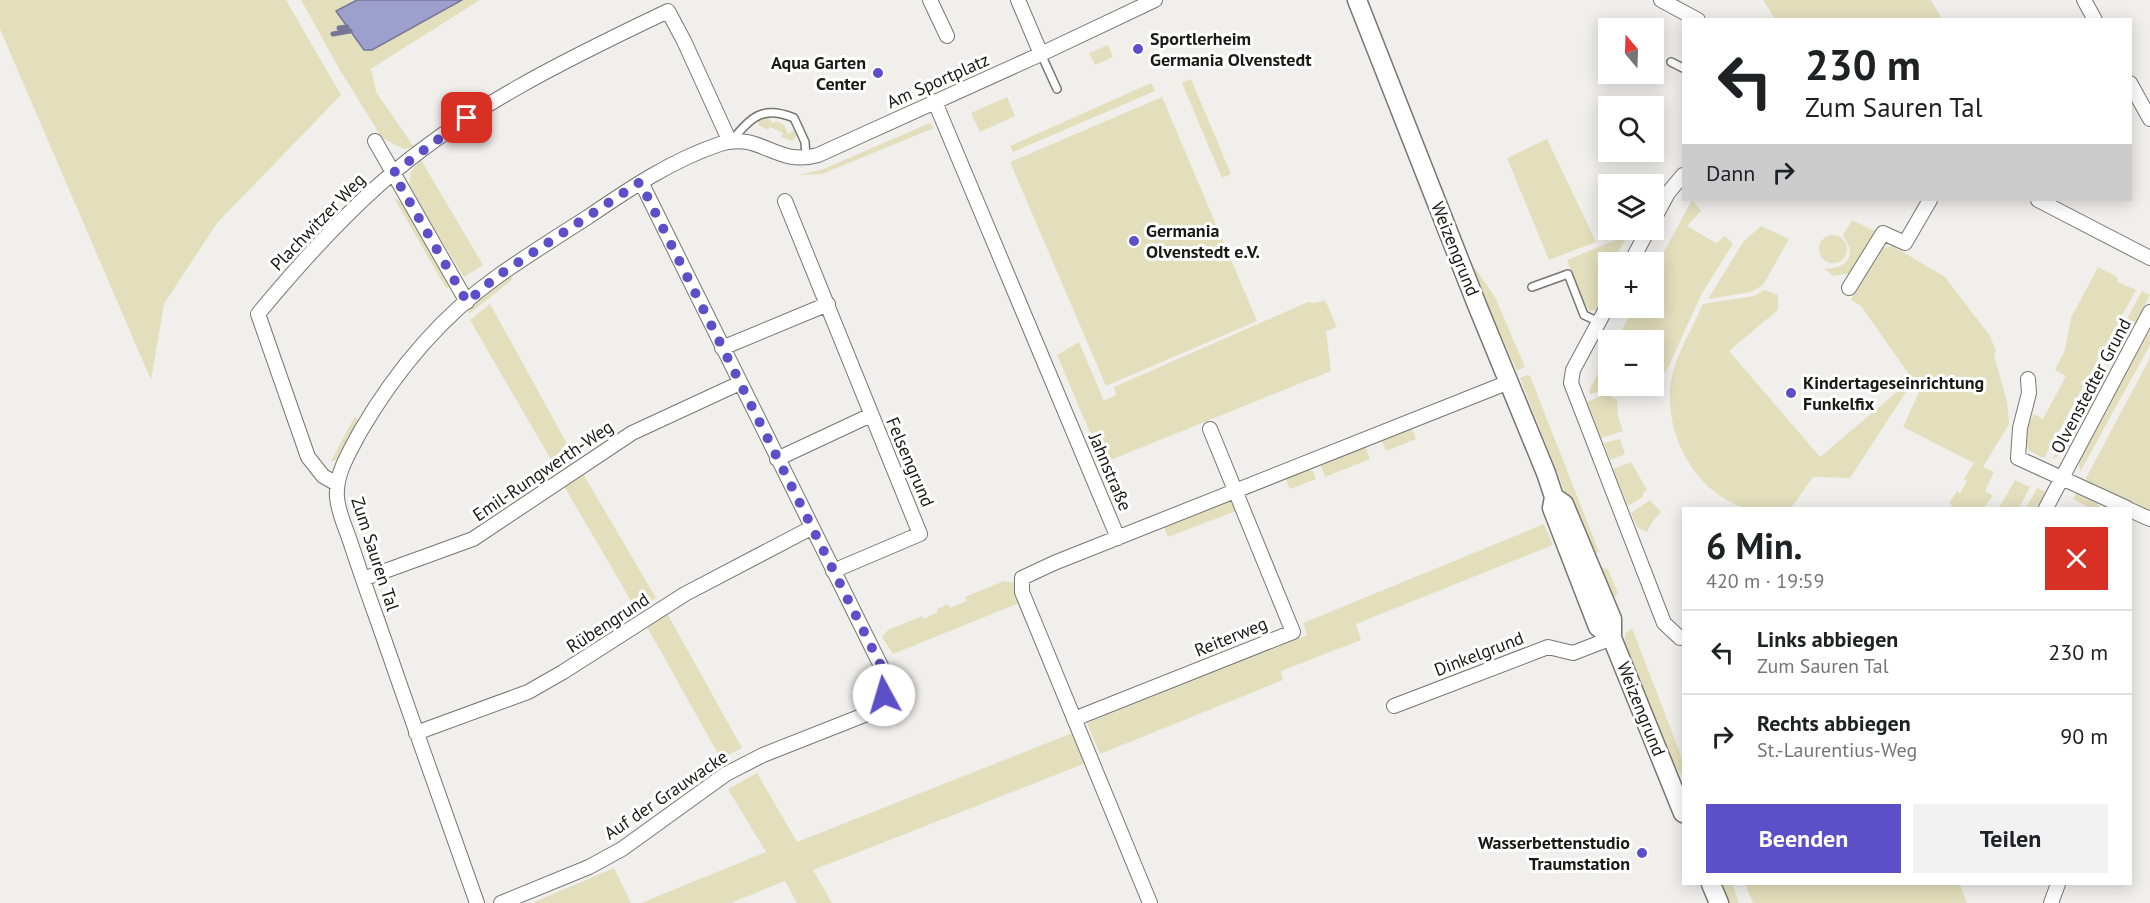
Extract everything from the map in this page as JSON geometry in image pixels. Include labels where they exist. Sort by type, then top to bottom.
[{"type":"main road","name":"Weizengrund","points":[[1357,0],[1554,497],[1552,508],[1598,627],[1612,638],[1682,811]]},
{"type":"main road","points":[[1711,885],[1719,903]]},
{"type":"street","points":[[930,0],[947,36]]},
{"type":"street","points":[[1018,0],[1041,54]]},
{"type":"street","points":[[1661,0],[1694,18]]},
{"type":"street","points":[[2084,0],[2094,18]]},
{"type":"street","name":"Am Sportplatz","points":[[730,142],[752,142],[781,156],[806,158],[849,141],[1041,54],[1146,2]]},
{"type":"street","name":"Plachwitzer Weg","points":[[337,484],[323,476],[308,457],[258,314],[332,230],[393,173],[467,118],[565,60],[668,11],[684,40],[730,142]]},
{"type":"street","points":[[2132,87],[2150,119]]},
{"type":"street","name":"Jahnstraße","points":[[935,102],[1118,538],[1022,578],[1022,592],[1150,903]]},
{"type":"street","points":[[375,141],[467,302]]},
{"type":"street","name":"Zum Sauren Tal","points":[[477,903],[340,513],[337,484],[341,471],[379,400],[431,335],[496,277],[640,182],[684,159],[730,142]]},
{"type":"street","points":[[1664,200],[1682,176]]},
{"type":"street","name":"Auf der Grauwacke","points":[[501,903],[589,867],[622,849],[726,774],[763,755],[873,712],[884,695],[886,678],[640,182]]},
{"type":"street","name":"Felsengrund","points":[[785,201],[920,534],[832,571]]},
{"type":"street","points":[[1850,288],[1883,233],[1905,243],[1929,201]]},
{"type":"street","points":[[2040,201],[2150,258]]},
{"type":"street","points":[[722,348],[828,304]]},
{"type":"street","name":"Olvenstedter Grund","points":[[2047,507],[2150,312]]},
{"type":"street","points":[[1601,318],[1572,370],[1571,383],[1664,623],[1680,638]]},
{"type":"street","name":"Olvenstedter Grund","points":[[2028,379],[2029,393],[2020,428],[2018,458],[2063,477],[2108,505]]},
{"type":"street","points":[[1118,538],[1509,382]]},
{"type":"street","name":"Emil-Rungwerth-Weg","points":[[363,579],[472,539],[632,433],[740,383]]},
{"type":"street","name":"Felsengrund","points":[[777,459],[871,416]]},
{"type":"street","name":"Reiterweg","points":[[1074,719],[1293,632],[1210,429]]},
{"type":"street","name":"Olvenstedter Grund","points":[[2132,511],[2150,519]]},
{"type":"street","name":"Rübengrund","points":[[417,733],[528,692],[686,594],[811,528]]},
{"type":"street","name":"Dinkelgrund","points":[[1394,706],[1548,647],[1573,652],[1612,638]]},
{"type":"street","points":[[2051,903],[2058,885]]},
{"type":"lane","points":[[1041,54],[1057,89]]},
{"type":"lane","points":[[1671,62],[1682,68]]},
{"type":"lane","points":[[730,142],[751,118],[767,112],[780,112],[794,118],[805,142],[806,158]]},
{"type":"lane","points":[[1532,287],[1568,274],[1584,315],[1599,322]]},
{"type":"shaded area","points":[[0,0],[286,0],[341,95],[217,223],[164,304],[151,380],[0,29]]},
{"type":"shaded area","points":[[301,0],[480,0],[369,70],[372,71],[376,92],[414,147],[404,149],[382,138]]},
{"type":"shaded area","points":[[1763,0],[1931,0],[1941,18],[1774,18]]},
{"type":"shaded area","points":[[1108,45],[1113,57],[1095,65],[1089,53]]},
{"type":"shaded area","points":[[1191,79],[1231,174],[1222,178],[1182,83]]},
{"type":"shaded area","points":[[1151,83],[1155,91],[1013,152],[1010,146]]},
{"type":"shaded area","points":[[1007,97],[1015,116],[980,132],[971,113]]},
{"type":"shaded area","name":"Germania Olvenstedt e.V.","points":[[1162,97],[1257,321],[1106,386],[1010,162]]},
{"type":"shaded area","points":[[768,116],[772,123],[777,121],[784,125],[788,134],[794,130],[796,137],[793,141],[781,137],[783,133],[770,127],[768,130],[758,125],[759,121]]},
{"type":"shaded area","points":[[930,123],[934,128],[822,174],[798,175],[821,170]]},
{"type":"shaded area","points":[[1547,139],[1596,242],[1549,260],[1507,158]]},
{"type":"shaded area","points":[[421,160],[483,265],[464,277],[409,187],[411,171]]},
{"type":"shaded area","points":[[394,198],[405,205],[449,287],[446,288]]},
{"type":"shaded area","points":[[1693,201],[1701,211],[1687,226],[1716,243],[1725,236],[1733,244],[1702,293],[1666,372],[1664,372],[1664,330],[1622,330],[1628,318],[1664,318],[1664,252]]},
{"type":"shaded area","points":[[1852,220],[1877,232],[1852,273],[1833,276],[1825,269],[1840,266],[1849,258],[1850,248],[1843,235]]},
{"type":"shaded area","points":[[1761,226],[1789,239],[1763,285],[1751,292],[1708,299],[1744,241]]},
{"type":"shaded area","points":[[1833,235],[1843,239],[1847,249],[1843,259],[1833,263],[1823,259],[1819,249],[1823,239]]},
{"type":"shaded area","points":[[1616,240],[1625,240],[1618,252],[1598,252],[1598,309],[1590,311],[1582,300],[1567,260]]},
{"type":"shaded area","points":[[1893,246],[1945,277],[1990,336],[1996,351],[1994,355],[2007,402],[2009,424],[1983,467],[1994,472],[1985,491],[1993,495],[1985,507],[1951,507],[1952,505],[1949,503],[1957,491],[1960,493],[1967,481],[1964,479],[1974,463],[1903,427],[1920,390],[1861,306],[1851,300],[1879,248]]},
{"type":"shaded area","points":[[2098,267],[2117,277],[2118,282],[2136,290],[2044,458],[2029,451],[2023,435],[2034,414],[2043,419],[2066,376],[2055,370],[2065,350],[2071,318]]},
{"type":"shaded area","points":[[1475,268],[1495,297],[1525,367],[1517,371],[1471,270]]},
{"type":"shaded area","points":[[508,276],[513,279],[469,314],[467,309]]},
{"type":"shaded area","points":[[1765,290],[1778,295],[1778,310],[1729,351],[1820,457],[1904,386],[1908,389],[1850,478],[1813,477],[1792,507],[1743,507],[1726,500],[1710,488],[1684,455],[1671,416],[1672,376],[1677,359],[1703,304],[1754,296]]},
{"type":"shaded area","points":[[2142,291],[2150,295],[2135,323],[2127,319]]},
{"type":"shaded area","points":[[1325,300],[1337,327],[1326,331],[1331,371],[1103,463],[1057,355],[1079,342],[1104,401],[1116,395],[1114,387],[1308,302],[1315,303]]},
{"type":"shaded area","points":[[490,304],[575,458],[557,470],[470,320]]},
{"type":"shaded area","points":[[2150,329],[2150,345],[2080,472],[2081,457]]},
{"type":"shaded area","points":[[2150,358],[2150,512],[2085,480]]},
{"type":"shaded area","points":[[1598,373],[1598,392],[1590,394],[1589,390]]},
{"type":"shaded area","points":[[1530,376],[1599,552],[1590,556],[1520,378]]},
{"type":"shaded area","points":[[1601,396],[1610,396],[1617,400],[1618,416],[1623,431],[1601,438],[1587,402]]},
{"type":"shaded area","points":[[355,416],[359,421],[337,460],[331,461]]},
{"type":"shaded area","points":[[2071,424],[2078,430],[2066,452],[2052,459]]},
{"type":"shaded area","points":[[1409,428],[1416,439],[1386,451],[1381,439]]},
{"type":"shaded area","points":[[1620,439],[1625,454],[1610,460],[1604,443]]},
{"type":"shaded area","points":[[1365,446],[1370,459],[1325,477],[1321,467],[1323,462]]},
{"type":"shaded area","points":[[1631,462],[1647,490],[1643,493],[1643,497],[1628,506],[1613,469]]},
{"type":"shaded area","points":[[1306,469],[1313,471],[1316,479],[1290,489],[1285,477]]},
{"type":"shaded area","points":[[582,472],[656,598],[637,611],[564,486]]},
{"type":"shaded area","points":[[2015,480],[2030,487],[2020,507],[2000,507]]},
{"type":"shaded area","points":[[2037,488],[2046,492],[2038,507],[2027,507]]},
{"type":"shaded area","points":[[2078,491],[2096,502],[2099,507],[2088,507],[2073,499]]},
{"type":"shaded area","points":[[1650,500],[1661,512],[1647,532],[1637,527],[1631,513]]},
{"type":"shaded area","points":[[1226,501],[1235,505],[1236,511],[1168,537],[1164,526]]},
{"type":"shaded area","points":[[1544,524],[1553,545],[1356,624],[1361,640],[1281,671],[1283,680],[1100,754],[1087,723],[1307,635],[1303,623]]},
{"type":"shaded area","points":[[1608,569],[1618,593],[1615,597],[1608,598],[1596,570]]},
{"type":"shaded area","points":[[1004,581],[1018,583],[1022,602],[893,654],[882,637],[888,630],[922,616],[924,619],[948,604],[950,608],[967,601],[965,597]]},
{"type":"shaded area","points":[[667,613],[742,748],[721,759],[646,625]]},
{"type":"shaded area","points":[[1632,628],[1682,758],[1682,776],[1673,762],[1625,643],[1625,634]]},
{"type":"shaded area","points":[[1075,732],[1086,763],[813,870],[832,903],[797,903],[785,881],[731,903],[641,903],[766,852],[728,789],[757,773],[797,842]]},
{"type":"shaded area","points":[[614,868],[631,903],[532,903]]},
{"type":"shaded area","points":[[1720,885],[1732,885],[1739,903],[1727,903]]},
{"type":"shaded area","points":[[1745,885],[1960,885],[1967,903],[1753,903]]},
{"type":"water","points":[[357,0],[462,0],[372,50],[364,50],[336,11]]},
{"type":"waterway","points":[[339,28],[347,27]]},
{"type":"waterway","points":[[333,34],[350,31]]},
{"type":"place","name":"Sportlerheim Germania Olvenstedt","points":[[1138,49]]},
{"type":"place","name":"Aqua Garten Center","points":[[878,73]]},
{"type":"place","name":"Germania Olvenstedt e.V.","points":[[1134,241]]},
{"type":"place","name":"Kindertageseinrichtung Funkelfix","points":[[1791,393]]},
{"type":"place","name":"Wasserbettenstudio Traumstation","points":[[1642,853]]},
{"type":"route","points":[[467,118],[393,173],[467,302],[496,277],[640,182],[880,664],[886,678],[884,695]]}]
